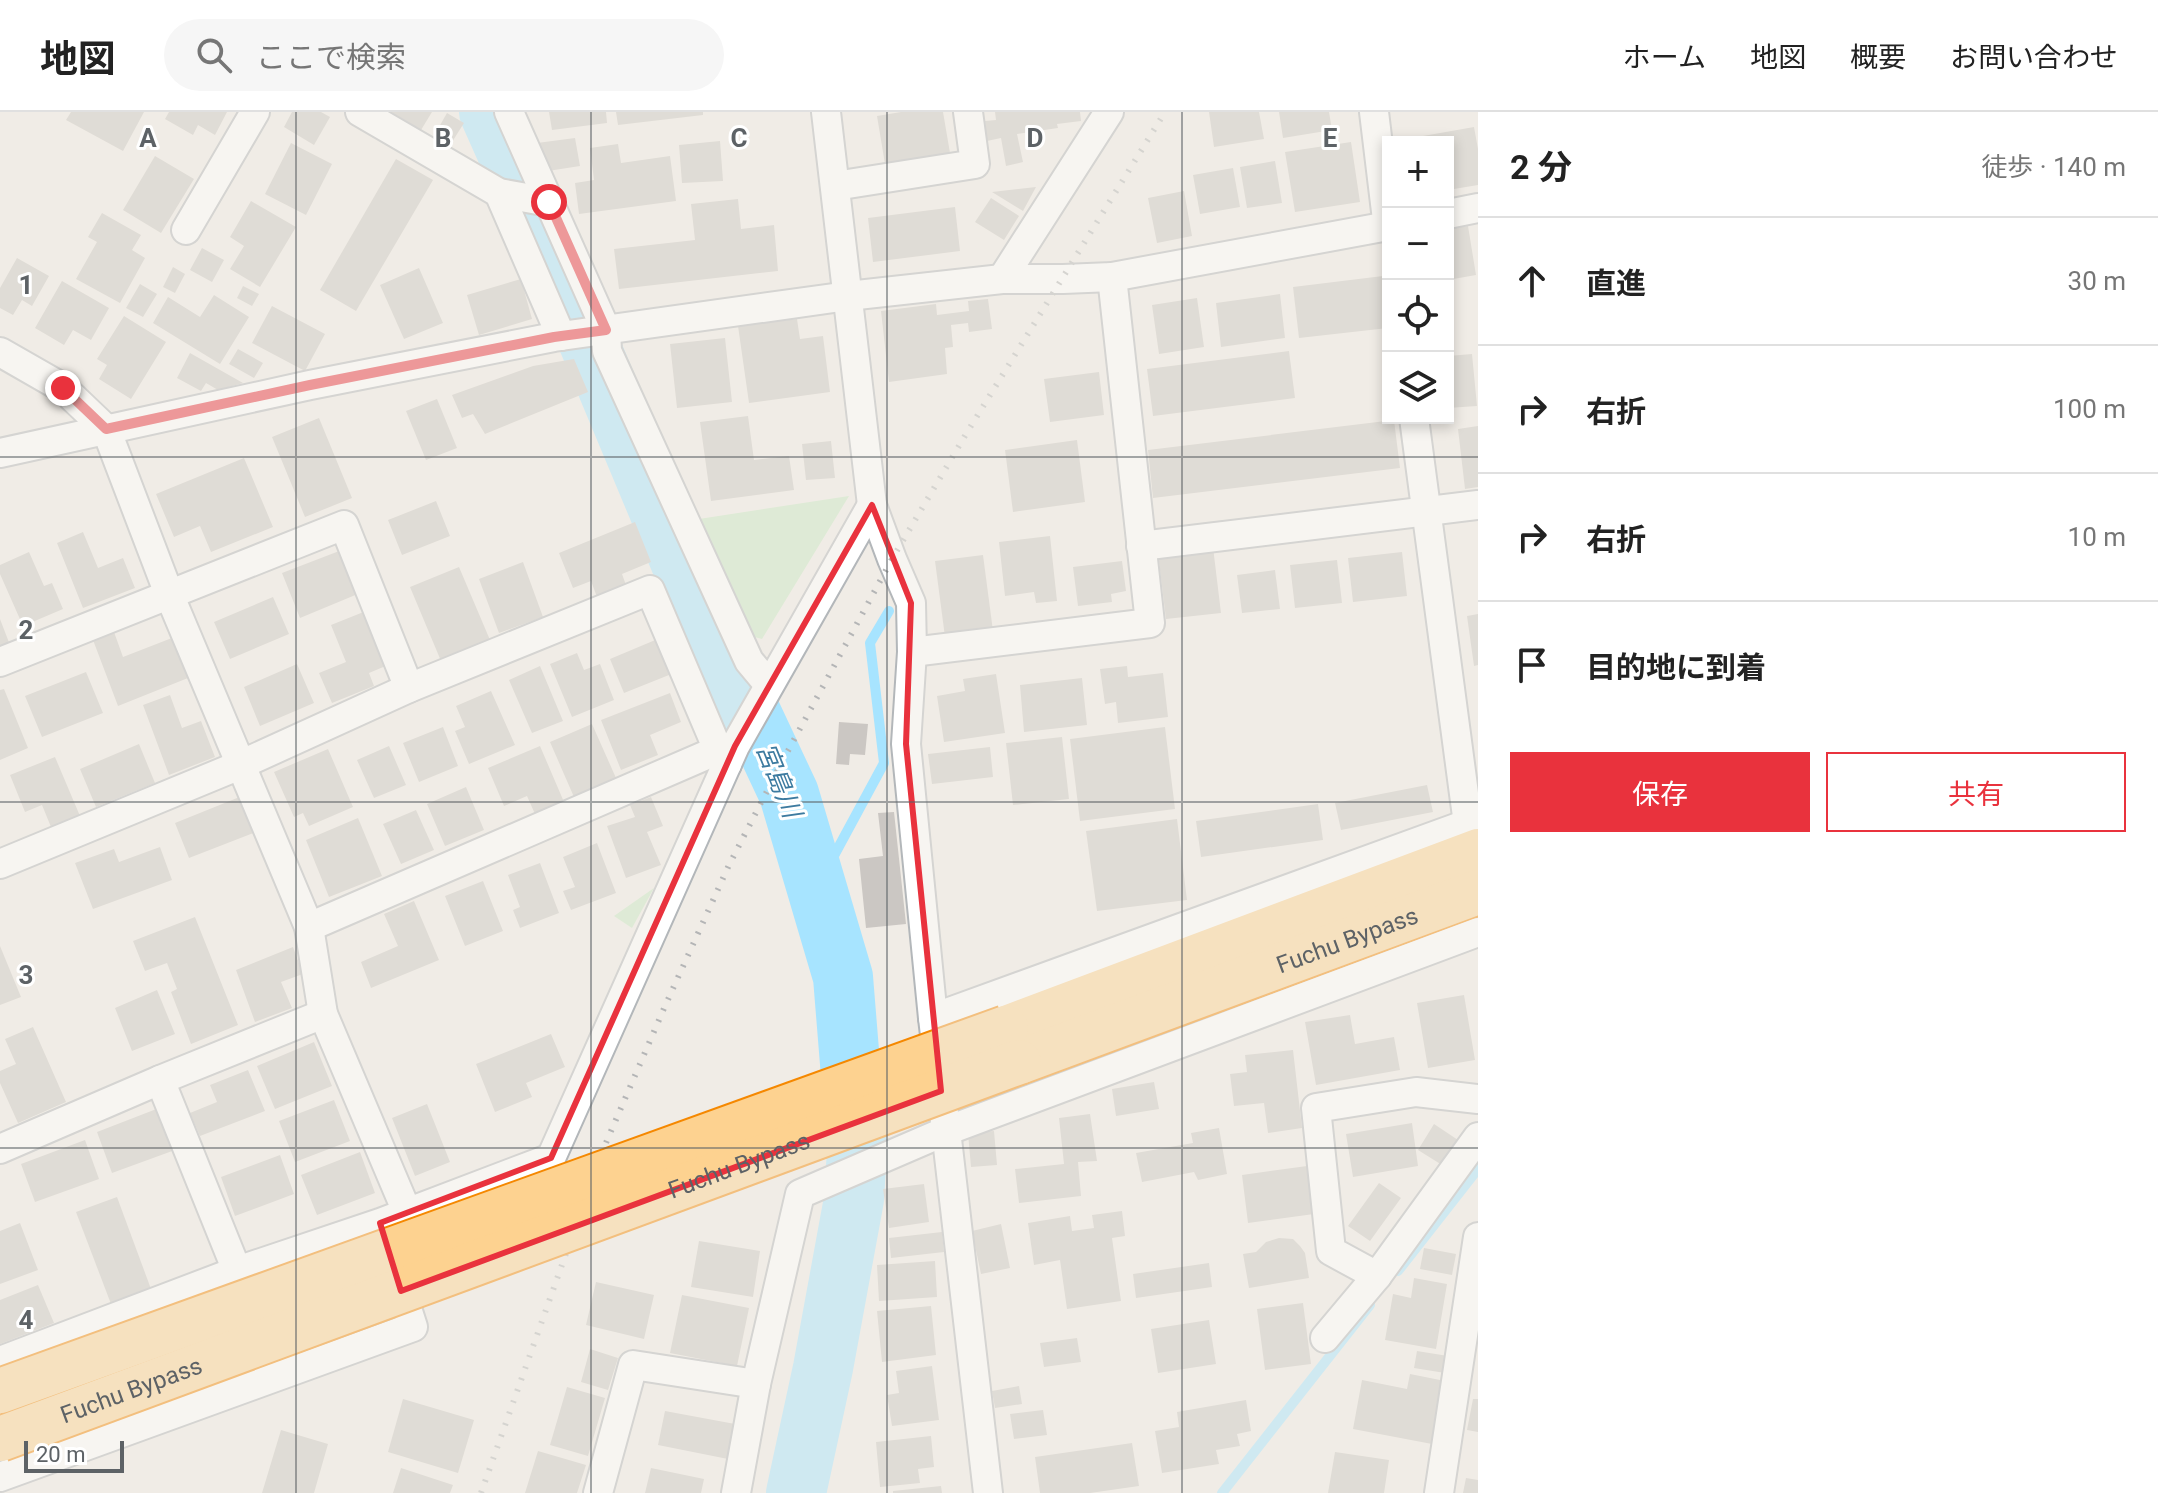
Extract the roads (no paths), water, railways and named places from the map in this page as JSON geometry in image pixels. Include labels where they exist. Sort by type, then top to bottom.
[{"type":"highway","name":"Fuchu Bypass","points":[[0,1439],[1013,1045],[1475,832]]},
{"type":"highway","name":"Fuchu Bypass","points":[[0,1391],[1013,1045],[1477,926]]},
{"type":"street","points":[[186,230],[255,112]]},
{"type":"street","points":[[360,112],[499,193],[549,202]]},
{"type":"street","points":[[509,112],[606,330],[607,351],[765,693]]},
{"type":"street","points":[[826,112],[872,505],[911,603],[912,652],[906,744],[933,1018],[988,1493]]},
{"type":"street","points":[[835,186],[975,164],[968,112]]},
{"type":"street","points":[[1002,279],[1109,112]]},
{"type":"street","points":[[1374,112],[1386,208]]},
{"type":"street","points":[[499,193],[561,336]]},
{"type":"street","points":[[1454,213],[1478,208]]},
{"type":"street","points":[[0,453],[326,382],[561,336],[848,296],[1002,279],[1112,277],[1382,228]]},
{"type":"street","points":[[912,652],[1150,623],[1112,277]]},
{"type":"street","points":[[0,352],[63,388],[106,429],[169,594],[309,927],[323,1014],[407,1212]]},
{"type":"street","points":[[933,1018],[1475,832],[1415,424]]},
{"type":"street","points":[[0,1361],[237,1271],[380,1223],[551,1158],[727,753],[765,693],[872,505]]},
{"type":"street","points":[[1141,546],[1478,505]]},
{"type":"street","points":[[0,662],[344,525],[409,688]]},
{"type":"street","points":[[0,864],[240,765],[409,688],[650,590],[727,753]]},
{"type":"street","points":[[309,927],[727,753]]},
{"type":"street","points":[[736,1493],[756,1384],[800,1194],[946,1131],[1477,926]]},
{"type":"street","points":[[0,1149],[323,1014]]},
{"type":"street","points":[[160,1080],[237,1271]]},
{"type":"street","points":[[1377,1276],[1331,1251],[1316,1108],[1416,1092],[1478,1099]]},
{"type":"street","points":[[1325,1338],[1377,1276],[1478,1137]]},
{"type":"street","points":[[0,1477],[413,1327],[380,1223]]},
{"type":"street","points":[[1439,1493],[1478,1237]]},
{"type":"street","points":[[598,1493],[633,1365],[756,1384]]},
{"type":"waterway","name":"宮島川","points":[[489,112],[683,568],[789,794],[843,977],[857,1150],[854,1199],[796,1493]]},
{"type":"waterway","points":[[817,887],[884,763],[870,643],[889,611]]},
{"type":"waterway","points":[[1398,1271],[1478,1169]]},
{"type":"waterway","points":[[1222,1493],[1370,1305]]},
{"type":"railway","points":[[481,1493],[602,1152],[729,865],[892,559],[1165,112]]}]
